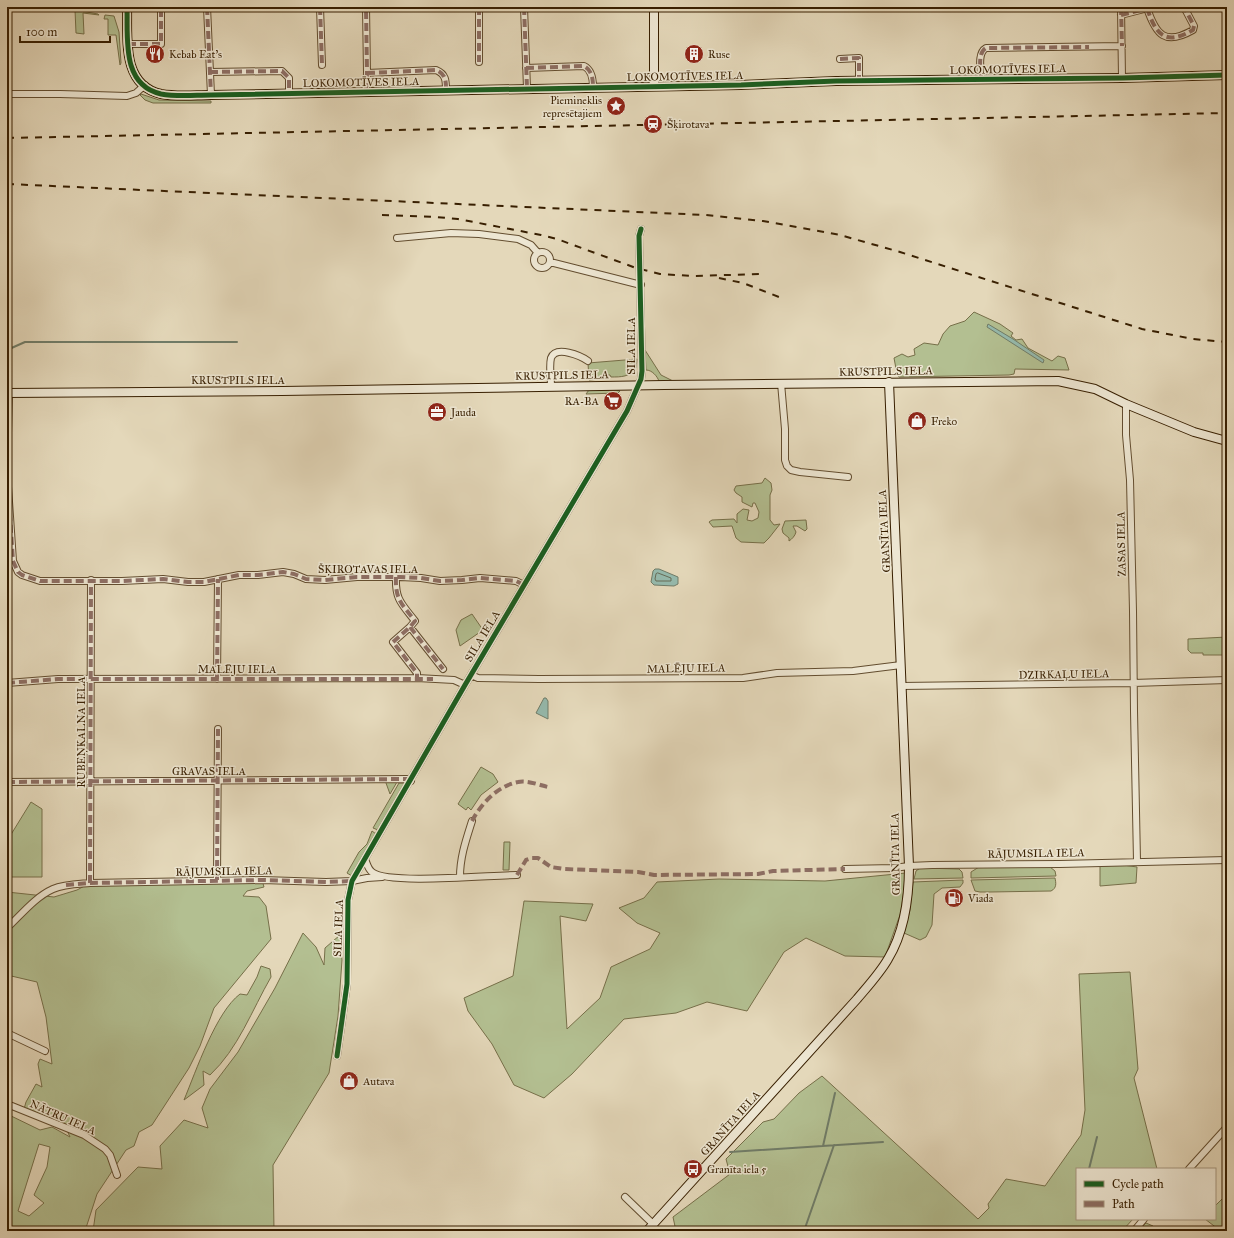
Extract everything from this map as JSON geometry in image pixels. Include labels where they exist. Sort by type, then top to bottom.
[{"type":"street","points":[[7,94],[127,96],[136,93],[145,85],[135,75],[130,64],[127,7]]},
{"type":"street","points":[[128,44],[161,44],[161,7]]},
{"type":"street","points":[[207,7],[211,95]]},
{"type":"street","points":[[320,7],[322,65]]},
{"type":"street","points":[[366,7],[366,92]]},
{"type":"street","points":[[478,7],[481,60]]},
{"type":"street","points":[[524,7],[527,88]]},
{"type":"street","points":[[654,7],[654,86]]},
{"type":"street","points":[[1121,7],[1122,78]]},
{"type":"street","points":[[1121,15],[1150,8],[1150,17],[1159,34],[1164,37],[1179,37],[1193,30],[1194,26],[1184,7]]},
{"type":"street","points":[[981,79],[981,55],[983,50],[986,48],[1122,46]]},
{"type":"street","points":[[840,59],[858,58],[859,81]]},
{"type":"street","points":[[526,68],[584,66],[590,72],[593,79],[593,87]]},
{"type":"street","points":[[367,73],[436,70],[442,72],[446,81],[446,90]]},
{"type":"street","points":[[210,72],[282,71],[289,78],[289,93]]},
{"type":"street","name":"LOKOMOTĪVES IELA","points":[[145,85],[155,92],[162,94],[211,95],[859,81],[1122,78],[1227,75]]},
{"type":"street","name":"SILA IELA","points":[[337,1056],[347,984],[348,900],[352,881],[411,781],[471,674],[627,411],[638,386],[642,371],[639,236],[641,229]]},
{"type":"street","points":[[397,238],[452,233],[479,234],[518,239],[532,245],[538,253]]},
{"type":"street","points":[[538,253],[546,253],[550,257],[549,265],[544,268],[537,266],[535,258],[538,253]]},
{"type":"street","points":[[550,262],[641,285]]},
{"type":"street","points":[[551,386],[550,367],[552,357],[555,353],[575,354],[588,361]]},
{"type":"street","name":"KRUSTPILS IELA","points":[[8,393],[1058,381],[1095,389],[1126,404],[1194,432],[1227,440]]},
{"type":"street","name":"GRANĪTA IELA","points":[[647,1231],[879,972],[893,950],[906,915],[909,866],[889,382]]},
{"type":"street","points":[[781,383],[785,429],[785,460],[787,466],[791,470],[800,472],[848,477]]},
{"type":"street","name":"ŠĶIROTAVAS IELA","points":[[8,393],[7,472],[14,561],[18,572],[22,575],[40,581],[163,580],[204,582],[239,575],[258,575],[283,572],[306,578],[325,580],[396,577],[421,578],[440,581],[487,579],[516,581],[524,585]]},
{"type":"street","name":"ZASAS IELA","points":[[1126,404],[1126,435],[1130,480],[1137,861]]},
{"type":"street","points":[[396,577],[396,590],[398,598],[415,621],[393,642],[417,673],[417,678]]},
{"type":"street","points":[[217,679],[218,579]]},
{"type":"street","name":"RUBEŅKALNA IELA","points":[[90,883],[91,580]]},
{"type":"street","points":[[410,627],[443,669]]},
{"type":"street","name":"MALĒJU IELA","points":[[471,674],[478,678],[540,679],[743,678],[776,673],[852,671],[901,665]]},
{"type":"street","name":"MALĒJU IELA","points":[[7,683],[58,679],[417,678],[454,680],[465,685]]},
{"type":"street","name":"DZIRKAĻU IELA","points":[[901,686],[1134,683],[1227,680]]},
{"type":"street","points":[[217,880],[218,729]]},
{"type":"street","name":"GRAVAS IELA","points":[[7,782],[218,780],[411,781]]},
{"type":"street","points":[[460,877],[463,849],[472,821]]},
{"type":"street","points":[[365,859],[372,872],[382,877]]},
{"type":"street","name":"RĀJUMSILA IELA","points":[[845,869],[894,868],[909,866],[1227,860]]},
{"type":"street","name":"RĀJUMSILA IELA","points":[[7,928],[42,896],[53,889],[66,885],[90,883],[217,880],[326,882],[352,881],[382,877],[413,878],[517,875]]},
{"type":"street","points":[[7,1033],[45,1051]]},
{"type":"street","name":"NĀTRU IELA","points":[[7,1104],[84,1135],[105,1149],[110,1156],[117,1175]]},
{"type":"street","points":[[1190,1168],[1227,1127]]},
{"type":"street","points":[[625,1198],[653,1224]]},
{"type":"street","points":[[1134,1231],[1143,1220]]},
{"type":"green space","points":[[75,10],[99,15],[83,13],[84,34],[76,33]]},
{"type":"green space","points":[[105,15],[114,16],[119,32],[120,65],[116,35],[108,35],[108,19],[104,19]]},
{"type":"green space","points":[[141,94],[159,100],[211,101],[211,103],[153,103],[145,100],[140,95]]},
{"type":"green space","points":[[974,312],[1000,324],[1013,333],[1011,336],[1016,340],[1022,339],[1028,348],[1052,361],[1058,356],[1065,358],[1069,370],[1015,369],[1014,374],[1009,375],[899,377],[894,358],[902,354],[908,357],[915,355],[914,349],[924,343],[938,345],[943,334],[950,326],[965,321]]},
{"type":"green space","points":[[645,350],[661,375],[673,381],[659,381],[654,374],[646,370]]},
{"type":"green space","points":[[637,359],[636,368],[628,375],[622,377],[611,377],[610,375],[602,375],[601,379],[589,380],[588,363]]},
{"type":"green space","points":[[589,390],[620,391],[618,393],[586,394]]},
{"type":"green space","points":[[765,478],[771,483],[772,490],[770,495],[770,520],[774,525],[780,524],[764,543],[741,542],[736,538],[732,526],[713,527],[709,522],[712,520],[734,519],[737,523],[737,514],[743,509],[749,510],[747,520],[752,521],[758,518],[759,512],[755,503],[753,503],[752,507],[742,502],[742,497],[734,490],[736,486],[762,483]]},
{"type":"green space","points":[[806,520],[807,529],[805,531],[797,526],[793,526],[796,532],[789,541],[789,538],[783,533],[782,529],[785,521]]},
{"type":"green space","points":[[472,614],[483,630],[460,646],[456,630],[461,620]]},
{"type":"green space","points":[[1227,637],[1227,655],[1203,655],[1203,653],[1191,653],[1188,650],[1188,639]]},
{"type":"green space","points":[[481,767],[493,774],[498,782],[481,795],[471,810],[468,807],[466,810],[458,804]]},
{"type":"green space","points":[[397,782],[390,794],[386,783]]},
{"type":"green space","points":[[399,783],[405,783],[378,830],[373,828]]},
{"type":"green space","points":[[31,802],[42,809],[42,877],[7,877],[7,841]]},
{"type":"green space","points":[[372,831],[376,834],[352,876],[347,873],[359,852],[367,844]]},
{"type":"green space","points":[[504,842],[510,842],[509,870],[503,870]]},
{"type":"green space","points":[[1123,865],[1137,867],[1136,883],[1100,886],[1100,866]]},
{"type":"green space","points":[[979,867],[1050,867],[1055,871],[1056,876],[971,878],[971,872]]},
{"type":"green space","points":[[920,868],[959,869],[962,872],[963,878],[914,879],[916,871]]},
{"type":"green space","points":[[906,873],[901,912],[885,957],[845,956],[806,938],[784,952],[747,1011],[707,1002],[676,1013],[624,1019],[572,1074],[544,1098],[514,1085],[492,1044],[468,1011],[464,998],[513,976],[524,901],[593,904],[586,921],[560,916],[567,1029],[600,998],[611,967],[650,949],[660,933],[637,923],[619,908],[644,898],[657,882],[719,879],[825,881]]},
{"type":"green space","points":[[1055,878],[1056,884],[1051,891],[980,892],[975,891],[971,880]]},
{"type":"green space","points":[[262,880],[264,887],[247,891],[243,896],[259,897],[266,906],[271,939],[214,1008],[200,1046],[189,1068],[152,1125],[139,1132],[134,1146],[126,1150],[97,1194],[85,1231],[7,1231],[7,1114],[40,1130],[52,1127],[70,1137],[65,1126],[24,1109],[26,1102],[36,1084],[42,1087],[38,1064],[40,1059],[52,1064],[46,1017],[37,982],[7,975],[7,892],[54,897],[77,890],[90,883]],"holes":[[[39,1144],[50,1147],[47,1167],[34,1195],[44,1203],[29,1216],[18,1211]]]},
{"type":"green space","points":[[963,880],[960,887],[942,888],[934,894],[932,925],[926,937],[920,940],[904,933],[910,910],[913,882]]},
{"type":"green space","points":[[303,933],[316,947],[324,965],[325,948],[340,935],[342,960],[338,1016],[329,1073],[273,1165],[274,1231],[93,1231],[96,1210],[138,1167],[162,1169],[160,1146],[184,1120],[208,1128],[202,1108],[210,1089],[238,1052],[275,988]]},
{"type":"green space","points":[[261,966],[270,969],[271,977],[244,1029],[220,1065],[210,1075],[203,1071],[204,1085],[184,1100],[201,1058],[223,1014],[240,994],[247,995]]},
{"type":"green space","points":[[1130,972],[1138,1069],[1134,1078],[1157,1168],[1076,1168],[1076,1220],[1132,1220],[1122,1231],[676,1231],[673,1217],[730,1174],[726,1159],[763,1122],[774,1119],[799,1093],[822,1076],[978,1219],[989,1208],[988,1204],[1006,1179],[1045,1186],[1081,1135],[1085,1110],[1079,974]]},
{"type":"green space","points":[[1227,1194],[1227,1231],[1218,1229],[1206,1220],[1216,1220],[1216,1205]]},
{"type":"green space","points":[[1146,1223],[1153,1226],[1151,1231],[1138,1231]]},
{"type":"water","points":[[988,324],[1044,360],[1043,363],[987,327]]},
{"type":"water","points":[[655,569],[659,569],[678,577],[678,584],[674,586],[654,585],[651,582],[653,571]]},
{"type":"water","points":[[544,698],[548,701],[548,719],[536,713]]},
{"type":"waterway","points":[[7,350],[25,342],[237,342]]},
{"type":"waterway","points":[[823,1146],[835,1093]]},
{"type":"waterway","points":[[1089,1168],[1097,1137]]},
{"type":"waterway","points":[[730,1152],[883,1142]]},
{"type":"waterway","points":[[804,1231],[834,1145]]},
{"type":"railway","points":[[7,138],[1227,113]]},
{"type":"railway","points":[[7,184],[706,215],[763,221],[840,235],[900,252],[1142,329],[1193,339],[1227,342]]},
{"type":"railway","points":[[382,215],[458,219],[541,235],[557,239],[636,268],[660,274],[694,276],[761,274]]},
{"type":"railway","points":[[719,278],[743,283],[779,297]]},
{"type":"marked path","points":[[128,44],[161,44],[161,7]]},
{"type":"marked path","points":[[207,7],[211,95]]},
{"type":"marked path","points":[[320,7],[322,65]]},
{"type":"marked path","points":[[366,7],[366,91]]},
{"type":"marked path","points":[[479,7],[479,62]]},
{"type":"marked path","points":[[524,7],[527,88]]},
{"type":"marked path","points":[[1121,7],[1122,46]]},
{"type":"marked path","points":[[1121,15],[1152,7]]},
{"type":"marked path","points":[[1147,8],[1158,31],[1163,35],[1175,37],[1193,30],[1194,26],[1184,7]]},
{"type":"marked path","points":[[981,79],[980,58],[983,50],[986,48],[1089,47]]},
{"type":"marked path","points":[[840,59],[859,58],[859,81]]},
{"type":"marked path","points":[[526,68],[584,66],[590,72],[593,87]]},
{"type":"marked path","points":[[367,73],[436,70],[444,76],[446,90]]},
{"type":"marked path","points":[[210,72],[282,71],[289,78],[289,93]]},
{"type":"marked path","points":[[9,393],[7,472],[13,561],[18,572],[22,575],[40,581],[122,581],[163,579],[204,582],[239,575],[258,575],[283,572],[294,574],[306,579],[325,580],[357,577],[400,577],[440,581],[480,578],[516,581],[524,585]]},
{"type":"marked path","points":[[396,577],[398,597],[415,621],[393,642],[417,673],[417,678]]},
{"type":"marked path","points":[[217,679],[218,579]]},
{"type":"marked path","points":[[90,883],[91,580]]},
{"type":"marked path","points":[[410,627],[443,669]]},
{"type":"marked path","points":[[7,683],[58,679],[433,679]]},
{"type":"marked path","points":[[217,880],[218,729]]},
{"type":"marked path","points":[[7,782],[407,779],[411,781]]},
{"type":"marked path","points":[[472,821],[485,802],[503,787],[518,782],[533,783],[548,787]]},
{"type":"marked path","points":[[517,875],[526,860],[532,858],[538,858],[551,867],[564,869],[638,872],[654,875],[758,874],[773,871],[845,869]]},
{"type":"marked path","points":[[66,885],[90,883],[262,880],[326,882],[352,881]]},
{"type":"cycle path","points":[[127,7],[129,59],[133,71],[139,81],[148,89],[161,94],[186,96],[741,85],[836,81],[1122,78],[1227,75]]},
{"type":"cycle path","points":[[337,1056],[347,984],[348,900],[352,881],[465,685],[627,411],[641,379],[639,236],[641,229]]},
{"type":"place","name":"Kebab Eat's","points":[[155,54]]},
{"type":"place","name":"Ruse","points":[[694,54]]},
{"type":"place","name":"Piemineklis represētajiem","points":[[616,106]]},
{"type":"place","name":"Šķirotava","points":[[653,124]]},
{"type":"place","name":"RA-BA","points":[[613,401]]},
{"type":"place","name":"Jauda","points":[[437,412]]},
{"type":"place","name":"Freko","points":[[917,421]]},
{"type":"place","name":"Viada","points":[[954,898]]},
{"type":"place","name":"Autava","points":[[349,1081]]},
{"type":"place","name":"Granīta iela 5","points":[[693,1169]]}]
